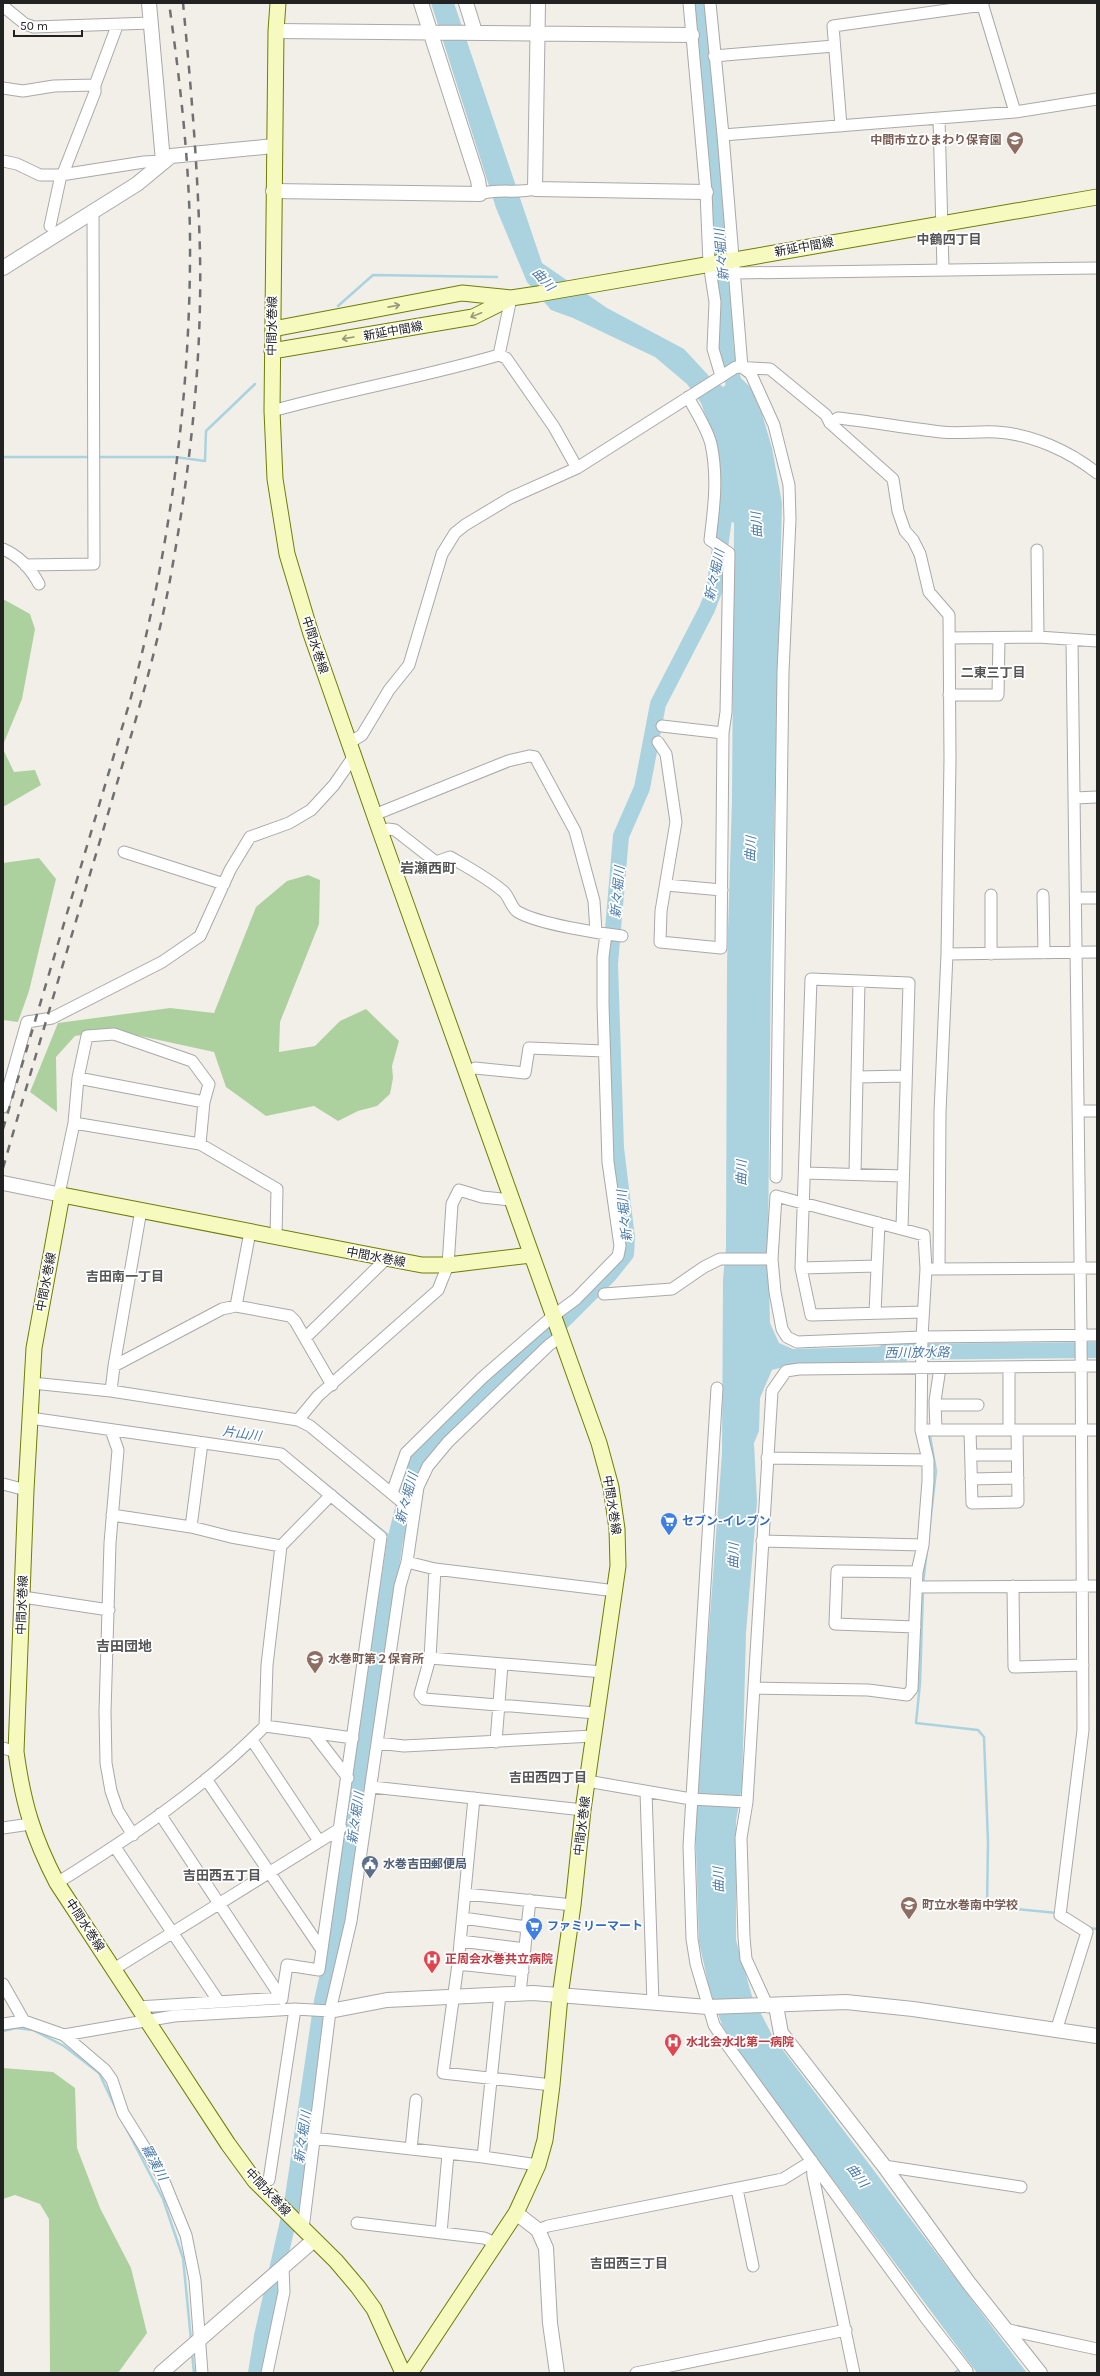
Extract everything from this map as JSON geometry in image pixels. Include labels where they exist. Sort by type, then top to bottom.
[{"type":"main road","name":"中間水巻線","points":[[278,3],[276,31],[274,146],[272,411],[275,479],[287,554],[311,634],[374,815],[599,1443],[611,1487],[617,1529],[616,1591],[596,1713],[583,1810],[573,1905],[560,1996],[552,2085],[545,2140],[538,2165],[516,2213],[410,2373]]},
{"type":"main road","name":"新延中間線","points":[[273,328],[462,293],[511,298],[711,263],[732,264],[941,223],[1097,196]]},
{"type":"main road","name":"新延中間線","points":[[272,351],[473,317],[511,298]]},
{"type":"main road","name":"中間水巻線","points":[[403,2373],[374,2309],[354,2282],[270,2197],[239,2160],[57,1883],[43,1856],[30,1824],[10,1750],[23,1597],[26,1490],[34,1348],[61,1195],[422,1265],[448,1265],[531,1255]]},
{"type":"street","points":[[149,3],[163,161]]},
{"type":"street","points":[[421,3],[433,32],[478,180],[484,192]]},
{"type":"street","points":[[466,3],[472,32]]},
{"type":"street","points":[[529,190],[538,3]]},
{"type":"street","points":[[689,3],[715,302],[713,349],[721,377]]},
{"type":"street","points":[[710,3],[714,56],[723,135],[739,367]]},
{"type":"street","points":[[841,126],[833,26],[983,4],[1015,112]]},
{"type":"street","points":[[3,6],[25,24],[34,27],[117,26],[151,23]]},
{"type":"street","points":[[50,226],[61,175],[64,171],[95,92],[95,85],[117,26]]},
{"type":"street","points":[[276,31],[692,35]]},
{"type":"street","points":[[714,56],[834,46]]},
{"type":"street","points":[[3,88],[23,91],[54,86],[95,85]]},
{"type":"street","points":[[723,135],[1015,112],[1097,99]]},
{"type":"street","points":[[939,118],[943,269]]},
{"type":"street","points":[[3,268],[137,184],[151,174],[163,161],[171,156],[274,146]]},
{"type":"street","points":[[3,161],[17,164],[40,175],[61,175],[144,162],[163,161]]},
{"type":"street","points":[[274,191],[484,192],[529,190],[706,192]]},
{"type":"street","points":[[25,565],[94,564],[93,211]]},
{"type":"street","points":[[732,264],[943,269],[1097,268]]},
{"type":"street","points":[[499,355],[511,298]]},
{"type":"street","points":[[272,411],[352,390],[443,371],[499,355],[506,358],[549,420],[577,468]]},
{"type":"street","points":[[739,367],[751,374],[774,425],[789,485],[790,519],[783,672],[776,1177]]},
{"type":"street","points":[[3,1107],[27,1022],[52,1018],[162,962],[200,936],[230,870],[250,837],[289,823],[311,810],[334,785],[352,749],[389,690],[409,665],[438,566],[449,541],[455,533],[510,498],[577,468],[688,397],[739,367],[770,369],[826,415],[830,423],[893,479],[898,511],[905,531],[913,540],[920,554],[929,592],[949,615],[950,759],[947,954],[940,1112],[939,1270]]},
{"type":"street","points":[[658,742],[666,754],[676,822],[661,911],[660,942],[721,948],[723,733],[726,712],[729,553],[710,540],[714,506],[714,469],[710,443],[701,421],[688,397]]},
{"type":"street","points":[[830,423],[838,418],[941,432],[995,432],[1015,434],[1052,446],[1078,459],[1097,473]]},
{"type":"street","points":[[3,549],[15,556],[25,565],[39,584]]},
{"type":"street","points":[[1037,550],[1038,637]]},
{"type":"street","points":[[950,638],[1038,637],[1062,638],[1072,641],[1097,641]]},
{"type":"street","points":[[949,694],[998,695],[999,638]]},
{"type":"street","points":[[1056,2031],[1086,1932],[1060,1915],[1083,1730],[1081,1338],[1072,641]]},
{"type":"street","points":[[662,726],[723,733]]},
{"type":"street","points":[[374,815],[508,761],[529,756],[535,757],[575,831],[601,933],[603,957],[604,1051],[608,1162],[620,1246],[618,1256],[576,1299],[553,1316],[482,1378],[406,1453],[392,1493]]},
{"type":"street","points":[[1075,798],[1097,797]]},
{"type":"street","points":[[380,831],[395,830],[436,862],[450,857],[480,874],[504,892],[518,912],[552,923],[622,936]]},
{"type":"street","points":[[124,852],[224,884]]},
{"type":"street","points":[[666,885],[722,890]]},
{"type":"street","points":[[991,895],[991,954]]},
{"type":"street","points":[[1043,895],[1044,953]]},
{"type":"street","points":[[1076,898],[1097,898]]},
{"type":"street","points":[[947,954],[1097,952]]},
{"type":"street","points":[[902,1228],[902,1176],[909,982],[811,979],[806,1173],[801,1268],[811,1315],[923,1312]]},
{"type":"street","points":[[855,1174],[859,981]]},
{"type":"street","points":[[3,1183],[61,1195],[74,1123],[78,1078],[87,1036],[114,1034],[192,1061],[209,1084],[204,1102],[200,1144]]},
{"type":"street","points":[[466,1073],[475,1068],[525,1073],[529,1048],[604,1051]]},
{"type":"street","points":[[857,1077],[906,1076]]},
{"type":"street","points":[[78,1078],[204,1102]]},
{"type":"street","points":[[1078,1111],[1097,1111]]},
{"type":"street","points":[[74,1123],[200,1144],[277,1189],[276,1237]]},
{"type":"street","points":[[806,1173],[902,1176]]},
{"type":"street","points":[[298,1420],[318,1396],[438,1290],[448,1265],[452,1204],[459,1190],[482,1197],[512,1200]]},
{"type":"street","points":[[754,1688],[868,1690],[907,1695],[912,1689],[917,1572],[923,1545],[928,1460],[921,1430],[922,1339],[926,1269],[924,1235],[804,1202],[776,1196],[772,1259],[775,1292],[782,1329],[787,1337],[797,1342],[922,1339],[1081,1338],[1097,1335]]},
{"type":"street","points":[[111,1391],[141,1210]]},
{"type":"street","points":[[875,1313],[879,1223]]},
{"type":"street","points":[[236,1306],[250,1232]]},
{"type":"street","points":[[305,1338],[386,1259]]},
{"type":"street","points":[[604,1294],[672,1289],[704,1267],[720,1259],[772,1259]]},
{"type":"street","points":[[801,1268],[877,1266]]},
{"type":"street","points":[[926,1269],[1097,1268]]},
{"type":"street","points":[[114,1366],[222,1308],[236,1306],[290,1316],[305,1338],[332,1385]]},
{"type":"street","points":[[299,2226],[313,2138],[330,2011],[352,1921],[400,1586],[407,1562],[418,1487],[428,1466],[448,1442],[549,1345],[560,1337]]},
{"type":"street","points":[[1040,2373],[1009,2330],[968,2282],[884,2166],[781,2033],[746,1959],[741,1838],[754,1688],[772,1391],[786,1371],[922,1364],[940,1368],[1080,1364],[1097,1366]]},
{"type":"street","points":[[970,1430],[972,1503],[1018,1502],[1017,1455],[1013,1430],[1009,1367]]},
{"type":"street","points":[[936,1430],[935,1405],[940,1368]]},
{"type":"street","points":[[32,1383],[111,1391],[298,1420],[310,1426],[414,1512]]},
{"type":"street","points":[[718,1388],[694,1800],[689,1846],[692,1939],[696,1964],[711,2007],[714,2025],[736,2060],[967,2373]]},
{"type":"street","points":[[935,1405],[978,1405]]},
{"type":"street","points":[[30,1418],[281,1454],[381,1537],[341,1828],[319,1970],[287,1965],[282,1998]]},
{"type":"street","points":[[111,1430],[118,1450],[112,1515],[104,1712],[106,1763],[113,1798],[118,1811],[133,1835]]},
{"type":"street","points":[[921,1430],[1097,1430]]},
{"type":"street","points":[[191,1527],[202,1443]]},
{"type":"street","points":[[970,1455],[1017,1455]]},
{"type":"street","points":[[767,1458],[928,1460]]},
{"type":"street","points":[[971,1479],[1018,1478]]},
{"type":"street","points":[[3,1484],[26,1490]]},
{"type":"street","points":[[57,1883],[133,1835],[206,1779],[252,1740],[265,1726],[267,1665],[281,1546],[331,1495]]},
{"type":"street","points":[[112,1515],[191,1527],[231,1537],[281,1546]]},
{"type":"street","points":[[762,1541],[923,1545]]},
{"type":"street","points":[[407,1562],[435,1569],[616,1591]]},
{"type":"street","points":[[435,1569],[430,1658],[420,1694],[424,1699],[596,1713]]},
{"type":"street","points":[[915,1627],[835,1624],[837,1572],[917,1572]]},
{"type":"street","points":[[1013,1586],[1014,1667],[1083,1665]]},
{"type":"street","points":[[917,1587],[1097,1586]]},
{"type":"street","points":[[23,1597],[109,1610]]},
{"type":"street","points":[[430,1658],[603,1672]]},
{"type":"street","points":[[496,1742],[502,1664]]},
{"type":"street","points":[[265,1726],[314,1734],[353,1738]]},
{"type":"street","points":[[314,1734],[348,1778]]},
{"type":"street","points":[[378,1743],[404,1746],[593,1736]]},
{"type":"street","points":[[252,1740],[319,1841]]},
{"type":"street","points":[[206,1779],[322,1950]]},
{"type":"street","points":[[587,1781],[694,1800],[744,1802]]},
{"type":"street","points":[[372,1787],[583,1810]]},
{"type":"street","points":[[646,1792],[653,2003]]},
{"type":"street","points":[[474,1798],[458,1964],[452,1996],[443,2073],[552,2085]]},
{"type":"street","points":[[160,1814],[221,1903],[289,2010],[270,2180]]},
{"type":"street","points":[[3,1828],[30,1824]]},
{"type":"street","points":[[114,1969],[341,1828]]},
{"type":"street","points":[[115,1847],[171,1933],[219,2002]]},
{"type":"street","points":[[465,1894],[573,1905]]},
{"type":"street","points":[[520,1993],[530,1900]]},
{"type":"street","points":[[463,1918],[528,1926]]},
{"type":"street","points":[[460,1941],[525,1948]]},
{"type":"street","points":[[458,1964],[522,1971]]},
{"type":"street","points":[[3,1984],[24,2021]]},
{"type":"street","points":[[64,2035],[174,2016],[289,2010],[330,2011],[367,2002],[520,1993],[711,2007],[769,2006],[825,2002],[872,2004],[1097,2036]]},
{"type":"street","points":[[483,2157],[500,1994]]},
{"type":"street","points":[[138,2006],[282,1998]]},
{"type":"street","points":[[3,2024],[24,2021],[64,2035],[105,2070],[112,2080],[123,2113],[161,2174],[186,2235],[191,2256],[202,2373]]},
{"type":"street","points":[[411,2149],[416,2100]]},
{"type":"street","points":[[313,2138],[483,2157],[538,2165]]},
{"type":"street","points":[[441,2233],[448,2154]]},
{"type":"street","points":[[538,2230],[548,2226],[783,2179],[812,2161]]},
{"type":"street","points":[[812,2161],[812,2176],[854,2373]]},
{"type":"street","points":[[884,2166],[1021,2186]]},
{"type":"street","points":[[737,2189],[753,2266]]},
{"type":"street","points":[[516,2213],[538,2230],[546,2248],[550,2323],[557,2373]]},
{"type":"street","points":[[357,2223],[484,2238],[496,2243]]},
{"type":"street","points":[[160,2373],[314,2240]]},
{"type":"street","points":[[267,2373],[284,2292],[283,2267]]},
{"type":"street","points":[[636,2373],[846,2330]]},
{"type":"street","points":[[1009,2330],[1097,2349]]},
{"type":"green space","points":[[3,599],[30,614],[35,629],[22,699],[3,745]]},
{"type":"green space","points":[[3,749],[14,772],[35,770],[41,785],[3,807]]},
{"type":"green space","points":[[39,858],[56,879],[29,991],[18,1022],[3,1020],[3,863]]},
{"type":"green space","points":[[308,875],[320,880],[319,924],[280,1022],[279,1052],[315,1046],[340,1021],[366,1009],[399,1041],[392,1066],[393,1078],[390,1094],[377,1106],[358,1111],[338,1121],[314,1106],[266,1116],[226,1087],[214,1052],[113,1030],[75,1036],[56,1057],[57,1112],[30,1092],[58,1023],[170,1008],[214,1013],[256,907],[287,881]]},
{"type":"green space","points":[[3,2068],[53,2072],[75,2088],[77,2148],[100,2208],[131,2268],[147,2333],[118,2373],[50,2373],[49,2219],[40,2204],[15,2195],[3,2199]]},
{"type":"water","name":"曲川","points":[[431,3],[454,3],[542,263],[607,308],[684,349],[709,376],[723,387],[739,376],[756,393],[772,448],[782,503],[771,953],[768,1245],[770,1323],[779,1343],[793,1349],[906,1346],[907,1361],[795,1364],[772,1370],[760,1398],[759,1431],[754,1443],[757,1502],[746,1633],[742,1786],[736,1821],[736,1940],[752,1996],[773,2037],[1027,2373],[977,2373],[741,2056],[722,2025],[709,1987],[699,1942],[695,1820],[722,1453],[723,1279],[726,1247],[727,963],[732,800],[734,523],[719,516],[718,451],[701,403],[687,384],[655,357],[573,318],[551,310],[527,282],[496,208]]},
{"type":"waterway","name":"新々堀川","points":[[699,3],[724,296],[726,351],[733,380],[735,401]]},
{"type":"waterway","points":[[338,306],[373,275],[497,277]]},
{"type":"waterway","points":[[97,457],[175,457],[205,461],[206,431],[255,384]]},
{"type":"waterway","points":[[3,457],[90,457]]},
{"type":"waterway","name":"新々堀川","points":[[256,2373],[262,2336],[292,2204],[322,2001],[339,1925],[395,1541],[410,1480],[416,1464],[438,1435],[567,1317],[610,1274],[626,1254],[627,1238],[616,1148],[610,964],[621,836],[642,788],[658,704],[707,609],[714,591],[727,497]]},
{"type":"waterway","name":"西川放水路","points":[[885,1352],[1097,1350]]},
{"type":"waterway","name":"片山川","points":[[128,1427],[180,1434]]},
{"type":"waterway","points":[[923,1584],[936,1471],[930,1436]]},
{"type":"waterway","name":"片山川","points":[[301,1464],[395,1541]]},
{"type":"waterway","points":[[923,1591],[920,1683],[916,1723],[978,1730],[984,1737],[988,1842],[987,1906],[1057,1913]]},
{"type":"waterway","points":[[1088,1928],[1097,1929]]},
{"type":"waterway","name":"羅漢川","points":[[3,2031],[16,2028],[33,2030],[64,2046],[99,2073],[118,2113]]},
{"type":"waterway","name":"羅漢川","points":[[125,2126],[163,2199],[183,2258],[191,2340]]},
{"type":"waterway","name":"羅漢川","points":[[192,2353],[194,2373]]},
{"type":"waterway","points":[[954,2373],[962,2368]]},
{"type":"railway","points":[[3,1129],[130,701],[155,592],[174,483],[186,372],[189,316],[190,228],[187,164],[169,3]]},
{"type":"railway","points":[[3,1168],[143,695],[167,596],[185,487],[197,370],[200,254],[196,160],[183,3]]},
{"type":"place","name":"中間市立ひまわり保育園","points":[[1015,155]]},
{"type":"place","name":"セブン-イレブン","points":[[669,1536]]},
{"type":"place","name":"水巻町第２保育所","points":[[315,1674]]},
{"type":"place","name":"水巻吉田郵便局","points":[[370,1879]]},
{"type":"place","name":"町立水巻南中学校","points":[[909,1920]]},
{"type":"place","name":"ファミリーマート","points":[[534,1941]]},
{"type":"place","name":"正周会水巻共立病院","points":[[432,1974]]},
{"type":"place","name":"水北会水北第一病院","points":[[673,2057]]},
{"type":"district","name":"中鶴四丁目","points":[[949,239]]},
{"type":"district","name":"二東三丁目","points":[[993,672]]},
{"type":"district","name":"岩瀬西町","points":[[428,868]]},
{"type":"district","name":"吉田南一丁目","points":[[125,1276]]},
{"type":"district","name":"吉田団地","points":[[124,1646]]},
{"type":"district","name":"吉田西四丁目","points":[[548,1777]]},
{"type":"district","name":"吉田西五丁目","points":[[222,1875]]},
{"type":"district","name":"吉田西三丁目","points":[[629,2263]]}]
